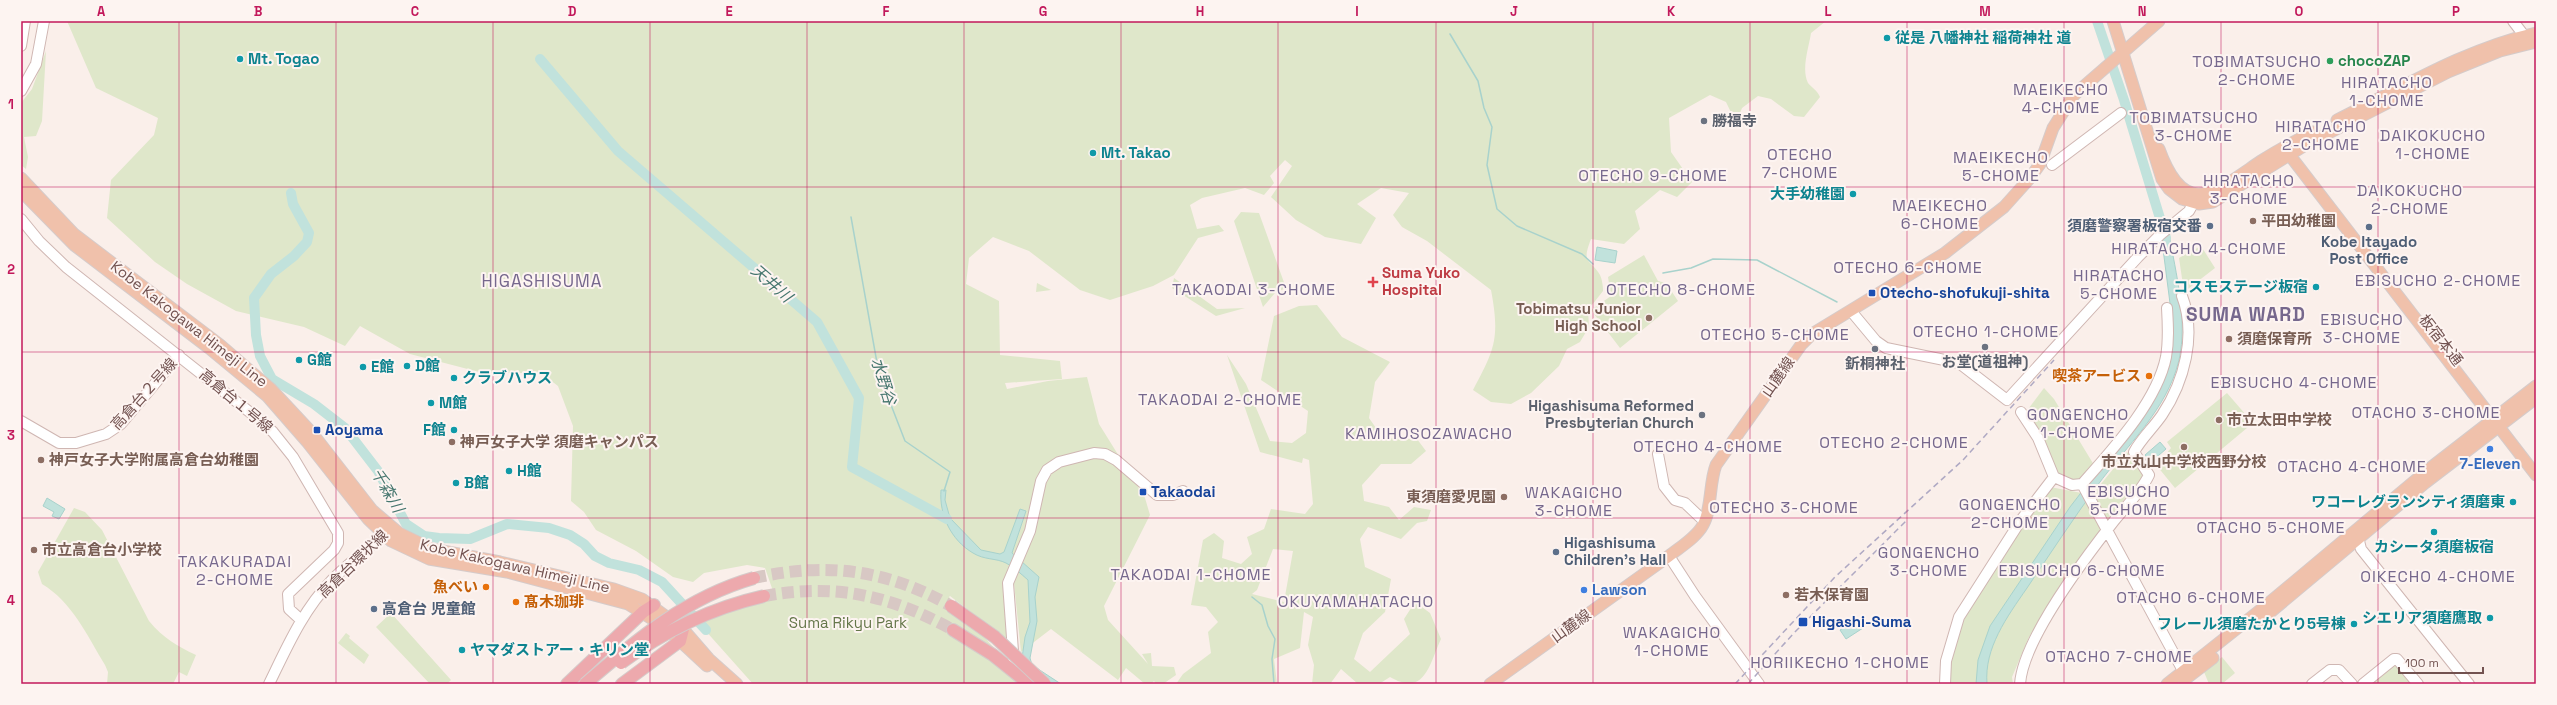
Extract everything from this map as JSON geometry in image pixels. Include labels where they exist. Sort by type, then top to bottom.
[{"type":"highway","points":[[585,684],[630,646],[678,611],[726,587],[754,578]]},
{"type":"highway","points":[[596,684],[635,652],[682,624],[727,606],[764,596]]},
{"type":"highway","points":[[567,684],[643,612],[654,605]]},
{"type":"highway","points":[[951,606],[995,637],[1045,684]]},
{"type":"highway","points":[[622,684],[680,641],[683,629]]},
{"type":"highway","points":[[953,630],[993,655],[1029,684]]},
{"type":"main road","points":[[2113,21],[2121,53],[2162,179],[2175,195],[2192,203],[2206,203],[2218,200],[2289,149]]},
{"type":"main road","name":"山麓線","points":[[1490,684],[1696,535],[1704,521],[1712,477],[1721,458],[1800,345],[1812,334],[1945,253],[2012,200],[2040,164],[2053,128],[2068,103],[2084,85],[2159,21]]},
{"type":"main road","points":[[2121,53],[2131,60],[2161,155],[2174,178],[2185,189],[2202,194],[2218,190],[2289,149],[2466,64],[2532,39]]},
{"type":"main road","name":"板宿本通","points":[[2289,149],[2499,421]]},
{"type":"main road","name":"Kobe Kakogawa Himeji Line","points":[[21,178],[74,234],[220,345],[271,389],[312,433],[387,531],[405,549],[428,559],[507,572],[620,601],[643,612],[666,627],[726,684]]},
{"type":"main road","name":"Kobe Kakogawa Himeji Line","points":[[21,191],[74,245],[209,348],[266,396],[294,426],[368,519],[387,531],[432,550],[500,562],[614,589],[654,605],[683,629],[709,659],[737,684]]},
{"type":"main road","points":[[2167,684],[2183,678],[2499,421],[2536,386]]},
{"type":"main road","points":[[2499,421],[2536,398]]},
{"type":"main road","points":[[2499,421],[2536,463]]},
{"type":"main road","points":[[2499,421],[2536,475]]},
{"type":"street","points":[[21,46],[25,21]]},
{"type":"street","points":[[21,91],[36,64],[44,21]]},
{"type":"street","points":[[2513,21],[2532,39]]},
{"type":"street","points":[[2052,165],[2122,112]]},
{"type":"street","points":[[2185,189],[2192,203]]},
{"type":"street","points":[[1851,310],[1876,341],[1886,348],[1959,363],[2007,400],[2159,236],[2189,211],[2192,203],[2202,194]]},
{"type":"street","name":"高倉台１号線","points":[[21,219],[48,250],[66,267],[179,355],[273,432],[293,457],[337,529],[338,543],[334,550],[288,594],[289,608],[301,620]]},
{"type":"street","points":[[2020,684],[2023,665],[2033,642],[2075,574],[2106,531],[2147,479],[2149,473],[2134,452],[2166,408],[2180,379],[2188,337],[2188,310],[2182,296]]},
{"type":"street","points":[[2021,412],[2038,438],[2054,477],[2072,485],[2082,484],[2149,399],[2159,379],[2166,358],[2169,335],[2167,308]]},
{"type":"street","name":"高倉台２号線","points":[[21,421],[59,443],[76,443],[106,434],[121,424],[179,355]]},
{"type":"street","points":[[1034,684],[1014,665],[1008,583],[1010,573],[1030,531],[1040,481],[1047,470],[1059,462],[1094,453],[1105,454],[1116,460],[1160,496],[1173,495],[1183,491]]},
{"type":"street","points":[[1658,454],[1664,486],[1675,500],[1685,503],[1704,521]]},
{"type":"street","points":[[1945,684],[1946,661],[1959,617],[2021,520],[2054,477]]},
{"type":"street","points":[[2082,484],[2183,678]]},
{"type":"street","name":"高倉台環状線","points":[[269,684],[301,620],[333,580],[387,531]]},
{"type":"street","points":[[2357,535],[2361,549],[2469,684]]},
{"type":"street","points":[[1669,556],[1694,596],[1759,684]]},
{"type":"street","points":[[2363,684],[2394,659],[2397,659],[2418,684]]},
{"type":"street","points":[[2312,684],[2330,670],[2340,670],[2352,684]]},
{"type":"green space","name":"Suma Rikyu Park","points":[[67,21],[1826,21],[1811,33],[1805,71],[1808,83],[1820,97],[1804,117],[1794,116],[1771,99],[1758,96],[1742,108],[1736,123],[1726,102],[1710,95],[1669,118],[1671,152],[1692,182],[1677,197],[1660,190],[1635,211],[1640,229],[1624,244],[1591,239],[1587,257],[1600,275],[1603,291],[1588,310],[1589,327],[1580,342],[1567,349],[1559,366],[1531,393],[1511,404],[1491,402],[1473,390],[1491,353],[1494,343],[1495,320],[1491,290],[1427,241],[1402,227],[1393,215],[1409,193],[1381,188],[1357,204],[1376,218],[1361,244],[1325,237],[1296,220],[1271,197],[1292,166],[1285,160],[1270,176],[1274,183],[1264,195],[1245,188],[1202,198],[1190,205],[1197,229],[1219,225],[1224,231],[1198,238],[1174,275],[1153,286],[1110,300],[1080,290],[1029,251],[993,237],[969,258],[966,284],[999,301],[1000,355],[1060,361],[1062,379],[1005,383],[1007,389],[1048,381],[1087,377],[1099,424],[1145,498],[1150,515],[1104,606],[1108,620],[1148,664],[1142,654],[1151,653],[1152,666],[1174,667],[1176,675],[1163,684],[1156,684],[1154,681],[1151,684],[1145,684],[1126,668],[1118,680],[1051,629],[1021,652],[1014,583],[1004,580],[1008,640],[950,596],[949,597],[1009,665],[1031,684],[753,684],[696,620],[763,600],[774,594],[765,568],[747,565],[704,573],[693,582],[673,577],[636,551],[596,530],[584,512],[571,501],[573,426],[558,386],[541,373],[483,373],[410,354],[360,326],[345,346],[304,327],[236,311],[187,284],[155,262],[107,218],[111,180],[154,135],[158,118],[96,88]]},
{"type":"green space","points":[[46,51],[42,121],[36,136],[24,137],[28,157],[26,169],[21,165],[21,103],[32,89]]},
{"type":"green space","points":[[1241,212],[1259,213],[1286,288],[1275,293],[1263,307],[1234,221]]},
{"type":"green space","points":[[2201,246],[2215,268],[2184,292],[2179,258]]},
{"type":"green space","points":[[1644,255],[1658,281],[1666,283],[1678,301],[1620,348],[1591,310],[1611,296],[1608,277]]},
{"type":"green space","points":[[1174,278],[1217,309],[1245,308],[1216,316],[1172,288]]},
{"type":"green space","points":[[1037,283],[1051,290],[1036,292]]},
{"type":"green space","points":[[1317,305],[1342,337],[1390,362],[1375,382],[1369,418],[1383,438],[1417,439],[1426,451],[1411,464],[1381,464],[1362,485],[1364,501],[1389,507],[1399,520],[1414,507],[1431,510],[1427,521],[1417,523],[1401,539],[1368,527],[1360,539],[1365,567],[1391,579],[1385,612],[1363,633],[1354,659],[1370,672],[1410,634],[1404,619],[1415,602],[1430,613],[1441,639],[1429,668],[1418,681],[1411,683],[1402,682],[1390,677],[1379,684],[1358,684],[1341,669],[1330,684],[1312,684],[1314,665],[1308,645],[1313,617],[1304,612],[1300,648],[1274,659],[1277,684],[1176,684],[1183,674],[1211,653],[1208,632],[1218,622],[1206,607],[1191,605],[1203,540],[1214,533],[1224,541],[1222,558],[1241,564],[1252,554],[1247,537],[1264,529],[1271,509],[1305,514],[1313,504],[1309,460],[1303,458],[1302,463],[1260,452],[1227,355],[1246,384],[1270,441],[1292,443],[1306,433],[1308,411],[1261,380],[1274,316],[1299,306]],"holes":[[[1273,549],[1293,551],[1284,602],[1252,594],[1257,590]]]},
{"type":"green space","points":[[2044,388],[2054,399],[2094,465],[2080,481],[2068,481],[2054,477],[2026,412]]},
{"type":"green space","points":[[2227,393],[2253,423],[2175,488],[2157,466],[2169,457],[2166,454],[2171,448],[2167,442]]},
{"type":"green space","points":[[2127,452],[2145,475],[2106,521],[2029,637],[2012,677],[2013,684],[1949,684],[1948,668],[1959,622],[1982,584],[2050,487],[2092,495]]},
{"type":"green space","points":[[74,508],[85,512],[102,530],[149,621],[171,641],[196,655],[187,676],[179,672],[173,684],[107,684],[108,672],[85,631],[62,600],[53,591],[42,584],[38,572]]},
{"type":"green space","points":[[391,613],[451,680],[447,684],[430,684],[376,627]]},
{"type":"green space","points":[[346,633],[350,636],[349,638],[369,655],[364,664],[338,643]]},
{"type":"green space","points":[[2222,657],[2235,673],[2222,684],[2209,684],[2204,672]]},
{"type":"green space","points":[[2395,662],[2412,684],[2367,684]]},
{"type":"water","points":[[2169,234],[2178,281],[2182,313],[2179,360],[2173,378],[2156,411],[2097,486],[2012,610],[1998,633],[1993,645],[1987,671],[1987,684],[1976,684],[1978,660],[1990,626],[2070,507],[2137,420],[2162,380],[2171,311],[2162,241]]},
{"type":"water","points":[[1597,247],[1617,251],[1615,263],[1595,260]]},
{"type":"water","points":[[2160,442],[2166,449],[2151,462],[2145,455]]},
{"type":"water","points":[[941,490],[946,490],[945,500],[950,518],[981,550],[1000,554],[1004,552],[1020,509],[1026,511],[1012,553],[1039,577],[1035,597],[1037,621],[1030,658],[1032,665],[1061,684],[1049,684],[1022,658],[1025,637],[1030,622],[1028,580],[1002,561],[977,555],[965,548],[958,541],[944,517]]},
{"type":"water","points":[[47,498],[65,509],[59,519],[52,516],[54,512],[43,506]]},
{"type":"water","points":[[1857,619],[1863,628],[1846,639],[1840,630]]},
{"type":"waterway","points":[[2097,21],[2124,100],[2166,238]]},
{"type":"waterway","points":[[1450,34],[1478,81],[1484,108],[1492,127],[1487,165],[1497,209],[1517,226],[1582,254],[1593,264]]},
{"type":"waterway","name":"天井川","points":[[540,59],[618,151],[817,322],[859,398],[852,467],[947,519]]},
{"type":"waterway","name":"千森川","points":[[291,193],[293,204],[309,233],[307,242],[294,256],[271,274],[254,298],[256,335],[260,356],[272,379],[314,404],[345,428],[378,471],[406,524],[424,536],[439,538],[470,539],[507,524],[549,528],[570,535],[584,544],[595,556],[609,563],[639,570],[662,582],[706,630]]},
{"type":"waterway","name":"水野谷","points":[[851,217],[879,374],[905,441],[950,472],[944,491]]},
{"type":"waterway","points":[[1663,273],[1691,268],[1713,259],[1757,260],[1837,302]]},
{"type":"waterway","points":[[1252,597],[1262,605],[1268,626],[1275,639],[1272,659],[1274,684]]},
{"type":"tunnel","points":[[754,578],[806,570],[855,572],[903,584],[951,606]]},
{"type":"tunnel","points":[[764,596],[790,592],[815,591],[862,595],[884,600],[907,608],[953,630]]},
{"type":"railway","points":[[1735,684],[1835,577],[1963,460],[2054,360]]},
{"type":"railway","points":[[1748,684],[1793,634],[1908,519]]},
{"type":"place","name":"従是 八幡神社 稲荷神社 道","points":[[1887,38]]},
{"type":"place","name":"Mt. Togao","points":[[240,59]]},
{"type":"place","name":"chocoZAP","points":[[2330,61]]},
{"type":"place","name":"勝福寺","points":[[1704,121]]},
{"type":"place","name":"Mt. Takao","points":[[1093,153]]},
{"type":"place","name":"大手幼稚園","points":[[1853,194]]},
{"type":"place","name":"平田幼稚園","points":[[2253,221]]},
{"type":"place","name":"須磨警察署板宿交番","points":[[2210,226]]},
{"type":"place","name":"Kobe Itayado Post Office","points":[[2369,227]]},
{"type":"place","name":"Suma Yuko Hospital","points":[[1373,282]]},
{"type":"place","name":"コスモステージ板宿","points":[[2316,287]]},
{"type":"place","name":"Otecho-shofukuji-shita","points":[[1872,293]]},
{"type":"place","name":"Tobimatsu Junior High School","points":[[1649,318]]},
{"type":"place","name":"須磨保育所","points":[[2229,339]]},
{"type":"place","name":"お堂(道祖神)","points":[[1985,347]]},
{"type":"place","name":"釿桐神社","points":[[1875,349]]},
{"type":"place","name":"G館","points":[[299,360]]},
{"type":"place","name":"D館","points":[[407,366]]},
{"type":"place","name":"E館","points":[[363,367]]},
{"type":"place","name":"喫茶アービス","points":[[2149,376]]},
{"type":"place","name":"クラブハウス","points":[[454,378]]},
{"type":"place","name":"M館","points":[[431,403]]},
{"type":"place","name":"Higashisuma Reformed Presbyterian Church","points":[[1702,415]]},
{"type":"place","name":"市立太田中学校","points":[[2219,420]]},
{"type":"place","name":"Aoyama","points":[[317,430]]},
{"type":"place","name":"F館","points":[[454,430]]},
{"type":"place","name":"神戸女子大学 須磨キャンパス","points":[[452,442]]},
{"type":"place","name":"市立丸山中学校西野分校","points":[[2184,447]]},
{"type":"place","name":"7-Eleven","points":[[2490,449]]},
{"type":"place","name":"神戸女子大学附属高倉台幼稚園","points":[[41,460]]},
{"type":"place","name":"H館","points":[[509,471]]},
{"type":"place","name":"B館","points":[[456,483]]},
{"type":"place","name":"Takaodai","points":[[1143,492]]},
{"type":"place","name":"東須磨愛児園","points":[[1504,497]]},
{"type":"place","name":"ワコーレグランシティ須磨東","points":[[2513,502]]},
{"type":"place","name":"カシータ須磨板宿","points":[[2434,532]]},
{"type":"place","name":"市立高倉台小学校","points":[[34,550]]},
{"type":"place","name":"Higashisuma Children's Hall","points":[[1556,552]]},
{"type":"place","name":"魚べい","points":[[486,587]]},
{"type":"place","name":"Lawson","points":[[1584,590]]},
{"type":"place","name":"若木保育園","points":[[1786,595]]},
{"type":"place","name":"髙木珈琲","points":[[516,602]]},
{"type":"place","name":"高倉台 児童館","points":[[374,609]]},
{"type":"place","name":"シエリア須磨鷹取","points":[[2490,618]]},
{"type":"place","name":"Higashi-Suma","points":[[1803,622]]},
{"type":"place","name":"フレール須磨たかとり5号棟","points":[[2354,624]]},
{"type":"place","name":"ヤマダストアー・キリン堂","points":[[462,650]]},
{"type":"district","name":"TOBIMATSUCHO 2-CHOME","points":[[2257,70]]},
{"type":"district","name":"HIRATACHO 1-CHOME","points":[[2387,91]]},
{"type":"district","name":"MAEIKECHO 4-CHOME","points":[[2061,98]]},
{"type":"district","name":"TOBIMATSUCHO 3-CHOME","points":[[2194,126]]},
{"type":"district","name":"HIRATACHO 2-CHOME","points":[[2321,135]]},
{"type":"district","name":"DAIKOKUCHO 1-CHOME","points":[[2433,144]]},
{"type":"district","name":"OTECHO 7-CHOME","points":[[1800,163]]},
{"type":"district","name":"MAEIKECHO 5-CHOME","points":[[2001,166]]},
{"type":"district","name":"OTECHO 9-CHOME","points":[[1653,175]]},
{"type":"district","name":"HIRATACHO 3-CHOME","points":[[2249,189]]},
{"type":"district","name":"DAIKOKUCHO 2-CHOME","points":[[2410,199]]},
{"type":"district","name":"MAEIKECHO 6-CHOME","points":[[1940,214]]},
{"type":"district","name":"HIRATACHO 4-CHOME","points":[[2199,248]]},
{"type":"district","name":"OTECHO 6-CHOME","points":[[1908,267]]},
{"type":"district","name":"EBISUCHO 2-CHOME","points":[[2438,280]]},
{"type":"district","name":"HIGASHISUMA","points":[[542,281]]},
{"type":"district","name":"HIRATACHO 5-CHOME","points":[[2119,284]]},
{"type":"district","name":"TAKAODAI 3-CHOME","points":[[1254,289]]},
{"type":"district","name":"OTECHO 8-CHOME","points":[[1681,289]]},
{"type":"district","name":"SUMA WARD","points":[[2246,314]]},
{"type":"district","name":"EBISUCHO 3-CHOME","points":[[2362,328]]},
{"type":"district","name":"OTECHO 1-CHOME","points":[[1986,331]]},
{"type":"district","name":"OTECHO 5-CHOME","points":[[1775,334]]},
{"type":"district","name":"EBISUCHO 4-CHOME","points":[[2294,382]]},
{"type":"district","name":"TAKAODAI 2-CHOME","points":[[1220,399]]},
{"type":"district","name":"OTACHO 3-CHOME","points":[[2426,412]]},
{"type":"district","name":"GONGENCHO 1-CHOME","points":[[2078,423]]},
{"type":"district","name":"KAMIHOSOZAWACHO","points":[[1429,433]]},
{"type":"district","name":"OTECHO 2-CHOME","points":[[1894,442]]},
{"type":"district","name":"OTECHO 4-CHOME","points":[[1708,446]]},
{"type":"district","name":"OTACHO 4-CHOME","points":[[2352,466]]},
{"type":"district","name":"EBISUCHO 5-CHOME","points":[[2129,500]]},
{"type":"district","name":"WAKAGICHO 3-CHOME","points":[[1574,501]]},
{"type":"district","name":"OTECHO 3-CHOME","points":[[1784,507]]},
{"type":"district","name":"GONGENCHO 2-CHOME","points":[[2010,513]]},
{"type":"district","name":"OTACHO 5-CHOME","points":[[2271,527]]},
{"type":"district","name":"GONGENCHO 3-CHOME","points":[[1929,561]]},
{"type":"district","name":"TAKAKURADAI 2-CHOME","points":[[235,570]]},
{"type":"district","name":"EBISUCHO 6-CHOME","points":[[2082,570]]},
{"type":"district","name":"TAKAODAI 1-CHOME","points":[[1191,574]]},
{"type":"district","name":"OIKECHO 4-CHOME","points":[[2438,576]]},
{"type":"district","name":"OTACHO 6-CHOME","points":[[2191,597]]},
{"type":"district","name":"OKUYAMAHATACHO","points":[[1356,601]]},
{"type":"district","name":"WAKAGICHO 1-CHOME","points":[[1672,641]]},
{"type":"district","name":"OTACHO 7-CHOME","points":[[2119,656]]},
{"type":"district","name":"HORIIKECHO 1-CHOME","points":[[1840,662]]}]
